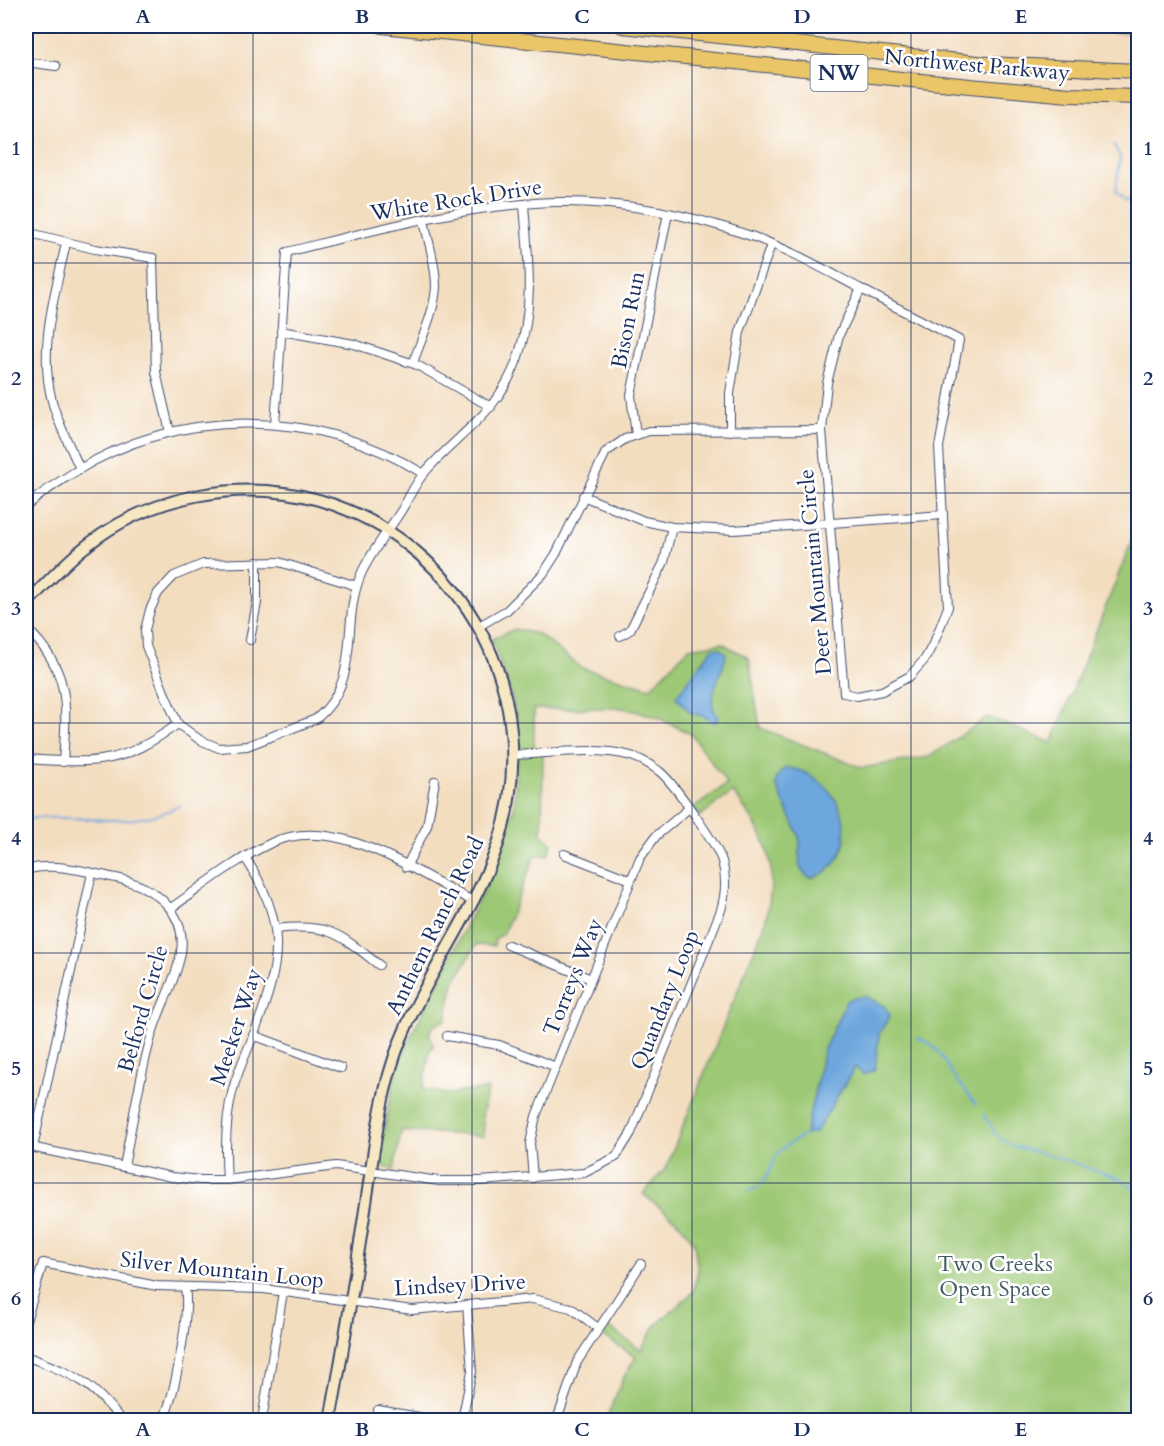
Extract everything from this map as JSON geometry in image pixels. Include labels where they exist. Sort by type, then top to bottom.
[{"type":"highway","name":"Northwest Parkway","points":[[382,26],[970,86],[1069,95],[1138,97]]},
{"type":"highway","name":"Northwest Parkway","points":[[622,26],[988,64],[1138,71]]},
{"type":"street","points":[[26,62],[56,66]]},
{"type":"street","name":"White Rock Drive","points":[[275,424],[287,252],[424,220],[524,205],[594,203],[668,213],[751,236],[861,289]]},
{"type":"street","points":[[357,586],[289,564],[257,562],[192,567],[174,576],[152,604],[145,630],[146,646],[178,724],[210,745],[233,748],[247,746],[316,719],[325,712],[340,691],[345,678],[357,586],[367,564],[424,474],[476,426],[491,407],[517,360],[526,330],[531,287],[524,205]]},
{"type":"street","name":"Bison Run","points":[[636,435],[631,395],[668,213]]},
{"type":"street","points":[[413,363],[432,309],[436,286],[433,258],[424,220]]},
{"type":"street","points":[[26,232],[66,243],[153,258],[156,372],[170,432]]},
{"type":"street","points":[[66,243],[49,317],[46,352],[52,401],[80,469]]},
{"type":"street","points":[[730,431],[730,393],[740,332],[771,245]]},
{"type":"street","name":"Deer Mountain Circle","points":[[861,289],[959,340],[939,447],[948,607],[925,659],[910,676],[882,691],[858,696],[844,693],[828,524],[822,430],[827,383],[839,335],[861,289]]},
{"type":"street","points":[[281,331],[354,344],[413,363],[491,407]]},
{"type":"street","points":[[26,507],[80,469],[123,447],[170,432],[224,424],[275,424],[349,438],[380,450],[424,474]]},
{"type":"street","points":[[479,626],[507,610],[534,585],[555,554],[606,452],[625,439],[649,431],[822,430]]},
{"type":"street","name":"Anthem Ranch Road","points":[[26,604],[85,547],[129,518],[173,501],[201,495],[248,490],[298,495],[351,511],[388,530],[417,552],[449,583],[479,626],[498,668],[506,701],[512,755],[509,801],[505,821],[492,858],[397,1049],[386,1088],[371,1171],[330,1420]]},
{"type":"street","points":[[583,496],[644,520],[672,527],[734,530],[943,515]]},
{"type":"street","points":[[620,636],[630,630],[664,562],[672,527]]},
{"type":"street","points":[[250,640],[257,602],[257,562]]},
{"type":"street","points":[[26,628],[49,654],[63,686],[66,716],[63,762]]},
{"type":"street","points":[[26,759],[89,762],[122,756],[154,741],[178,724]]},
{"type":"street","name":"Quandary Loop","points":[[371,1171],[441,1181],[533,1178],[584,1173],[616,1157],[632,1133],[725,895],[726,878],[721,859],[712,840],[661,773],[632,756],[604,753],[512,755]]},
{"type":"street","points":[[406,867],[427,826],[435,781]]},
{"type":"street","name":"Torreys Way","points":[[533,1178],[532,1130],[631,880],[646,846],[688,809]]},
{"type":"street","points":[[26,870],[53,867],[138,883],[159,896],[171,908],[245,857],[282,839],[319,834],[358,843],[471,900]]},
{"type":"street","points":[[564,854],[631,880]]},
{"type":"street","name":"Meeker Way","points":[[227,1180],[230,1103],[274,975],[276,929],[267,896],[245,857]]},
{"type":"street","points":[[92,873],[29,1147],[178,1178],[227,1180],[320,1167],[371,1171]]},
{"type":"street","name":"Belford Circle","points":[[124,1167],[150,1039],[179,963],[181,936],[171,908]]},
{"type":"street","points":[[276,929],[314,927],[334,932],[379,965]]},
{"type":"street","points":[[508,945],[591,980]]},
{"type":"street","points":[[253,1035],[341,1068]]},
{"type":"street","points":[[447,1036],[499,1045],[556,1067]]},
{"type":"street","name":"Silver Mountain Loop","points":[[26,1321],[43,1263],[60,1265],[126,1282],[284,1292],[351,1302]]},
{"type":"street","points":[[557,1420],[578,1362],[641,1264]]},
{"type":"street","points":[[163,1420],[173,1392],[186,1305],[185,1287]]},
{"type":"street","points":[[262,1420],[284,1292]]},
{"type":"street","name":"Lindsey Drive","points":[[351,1302],[412,1310],[511,1299],[551,1301],[571,1308],[598,1328]]},
{"type":"street","points":[[462,1420],[472,1371],[467,1305]]},
{"type":"street","points":[[26,1356],[80,1378],[105,1400],[121,1420]]},
{"type":"street","points":[[378,1410],[437,1420]]},
{"type":"green space","points":[[970,26],[1138,26],[1138,33],[1014,30]]},
{"type":"green space","name":"Two Creeks Open Space","points":[[1138,525],[1138,1420],[606,1420],[622,1380],[636,1357],[600,1334],[606,1325],[641,1350],[655,1326],[693,1292],[698,1272],[694,1242],[679,1223],[643,1194],[666,1168],[765,923],[771,868],[768,853],[756,825],[733,792],[700,816],[694,808],[727,784],[691,734],[657,717],[623,708],[534,709],[534,749],[543,749],[542,834],[552,844],[548,855],[535,856],[504,932],[495,940],[494,946],[476,945],[454,982],[446,1020],[434,1025],[429,1033],[434,1048],[430,1049],[423,1089],[446,1094],[488,1089],[482,1116],[484,1136],[401,1131],[394,1170],[384,1167],[379,1160],[380,1152],[397,1064],[498,861],[514,808],[518,742],[513,701],[492,639],[515,629],[538,634],[582,668],[650,688],[689,648],[722,643],[749,658],[760,728],[862,768],[929,757],[988,717],[1052,743]]},
{"type":"water","points":[[713,648],[719,648],[726,653],[713,694],[712,702],[718,717],[716,722],[691,713],[676,697]]},
{"type":"water","points":[[785,768],[802,771],[817,779],[839,806],[844,823],[845,839],[840,856],[826,871],[811,878],[805,875],[800,866],[799,837],[776,784],[780,773]]},
{"type":"water","points":[[864,996],[884,1006],[890,1015],[879,1034],[875,1069],[864,1075],[855,1067],[816,1132],[805,1135],[824,1049],[847,1000]]},
{"type":"waterway","points":[[1114,145],[1120,157],[1116,191],[1124,201],[1138,202]]},
{"type":"waterway","points":[[26,819],[123,820],[143,818],[180,805]]},
{"type":"waterway","points":[[918,1038],[930,1044],[939,1053],[976,1105]]},
{"type":"waterway","points":[[984,1115],[997,1136],[1011,1146],[1053,1156],[1123,1180],[1138,1191]]},
{"type":"waterway","points":[[748,1191],[755,1189],[764,1181],[780,1151],[805,1135]]}]
